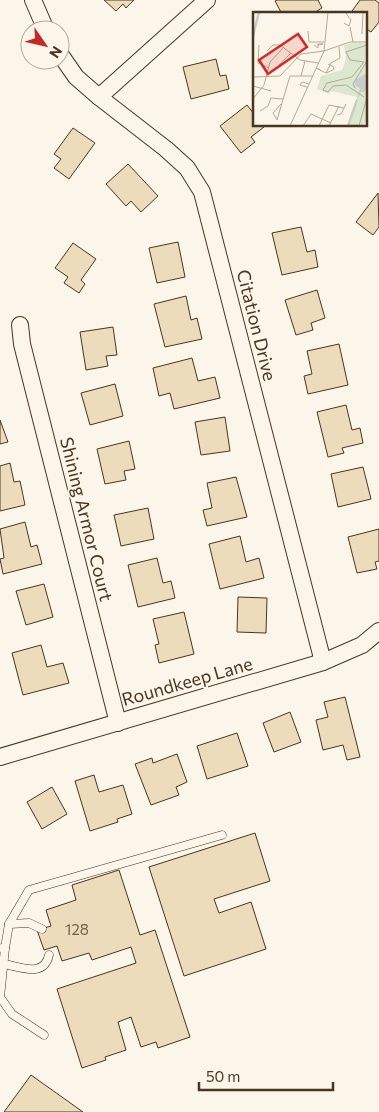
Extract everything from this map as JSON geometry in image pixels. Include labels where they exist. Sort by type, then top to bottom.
[{"type":"street","points":[[33,0],[42,20]]},
{"type":"street","points":[[99,98],[207,0]]},
{"type":"street","name":"Citation Drive","points":[[70,68],[76,77],[99,98],[166,149],[187,168],[202,192],[323,662]]},
{"type":"street","name":"Shining Armor Court","points":[[20,325],[22,344],[118,722]]},
{"type":"street","name":"Roundkeep Lane","points":[[0,757],[323,662],[362,645],[379,631]]},
{"type":"lane","points":[[44,1035],[12,1014],[0,998],[4,964],[3,948],[9,924],[29,890],[222,835]]},
{"type":"lane","points":[[9,924],[29,923],[42,929]]},
{"type":"lane","points":[[4,964],[34,970],[43,968],[47,964],[49,954]]},
{"type":"building","points":[[104,0],[134,0],[126,8],[123,4],[116,11]]},
{"type":"building","points":[[318,0],[322,8],[315,12],[281,12],[275,1]]},
{"type":"building","points":[[360,0],[375,0],[379,3],[379,22],[371,32],[366,29],[366,12],[351,12]]},
{"type":"building","points":[[216,59],[220,76],[226,75],[229,89],[191,99],[183,67]]},
{"type":"building","points":[[247,105],[253,113],[253,126],[264,127],[251,137],[255,142],[241,153],[220,126]]},
{"type":"building","points":[[73,128],[95,143],[69,179],[54,168],[61,159],[54,154]]},
{"type":"building","points":[[128,164],[158,196],[141,212],[131,201],[126,206],[106,184]]},
{"type":"building","points":[[378,193],[379,227],[373,235],[356,222]]},
{"type":"building","points":[[301,227],[307,252],[315,250],[318,267],[282,275],[272,233]]},
{"type":"building","points":[[178,242],[185,277],[157,283],[149,248]]},
{"type":"building","points":[[73,243],[96,259],[81,280],[85,284],[79,293],[64,283],[68,277],[55,268]]},
{"type":"building","points":[[317,290],[325,318],[311,323],[313,330],[296,335],[285,300]]},
{"type":"building","points":[[186,296],[191,320],[197,318],[202,339],[165,347],[154,304]]},
{"type":"building","points":[[113,327],[117,355],[106,356],[108,366],[86,370],[80,332]]},
{"type":"building","points":[[339,344],[348,385],[308,394],[304,376],[312,374],[307,351]]},
{"type":"building","points":[[192,358],[198,381],[215,377],[220,398],[174,409],[170,393],[159,396],[153,368]]},
{"type":"building","points":[[115,384],[123,416],[90,425],[81,393]]},
{"type":"building","points":[[346,405],[352,430],[360,428],[363,443],[342,448],[344,453],[328,457],[317,412]]},
{"type":"building","points":[[225,417],[230,451],[201,455],[195,422]]},
{"type":"building","points":[[0,420],[8,442],[0,444]]},
{"type":"building","points":[[129,441],[135,469],[124,471],[126,480],[105,484],[97,449]]},
{"type":"building","points":[[10,463],[14,482],[20,481],[25,505],[0,511],[0,466]]},
{"type":"building","points":[[363,467],[371,499],[338,507],[331,474]]},
{"type":"building","points":[[236,477],[247,517],[207,526],[203,510],[212,508],[207,483]]},
{"type":"building","points":[[148,508],[154,539],[121,546],[114,515]]},
{"type":"building","points":[[25,522],[31,547],[37,545],[42,564],[3,574],[0,559],[4,558],[0,529]]},
{"type":"building","points":[[379,529],[379,561],[375,562],[377,569],[357,573],[348,537]]},
{"type":"building","points":[[240,536],[246,562],[259,558],[264,578],[220,589],[209,544]]},
{"type":"building","points":[[157,558],[163,583],[171,581],[175,598],[138,607],[128,565]]},
{"type":"building","points":[[44,584],[53,617],[26,625],[16,591]]},
{"type":"building","points":[[238,597],[267,598],[266,633],[237,632]]},
{"type":"building","points":[[184,612],[194,654],[159,663],[155,645],[159,644],[153,619]]},
{"type":"building","points":[[41,645],[47,667],[63,663],[69,683],[23,695],[12,653]]},
{"type":"building","points":[[345,697],[360,757],[347,760],[343,745],[323,750],[316,720],[328,717],[324,702]]},
{"type":"building","points":[[290,712],[301,742],[274,752],[263,723]]},
{"type":"building","points":[[237,733],[248,766],[207,779],[197,746]]},
{"type":"building","points":[[177,754],[187,782],[176,787],[179,795],[151,805],[135,764],[152,758],[153,763]]},
{"type":"building","points":[[94,775],[99,792],[123,785],[132,814],[117,819],[118,822],[90,831],[75,781]]},
{"type":"building","points":[[52,787],[67,814],[42,829],[27,802]]},
{"type":"building","points":[[255,833],[270,881],[214,899],[219,913],[251,902],[266,949],[184,976],[149,867]]},
{"type":"building","points":[[119,870],[140,935],[155,930],[190,1037],[158,1048],[156,1042],[141,1047],[131,1017],[118,1022],[126,1050],[105,1057],[106,1060],[82,1068],[57,989],[136,963],[131,947],[92,960],[89,953],[62,961],[57,946],[44,950],[37,930],[51,926],[46,910],[76,900],[72,885]]},
{"type":"building","points":[[31,1075],[83,1112],[4,1112]]}]
